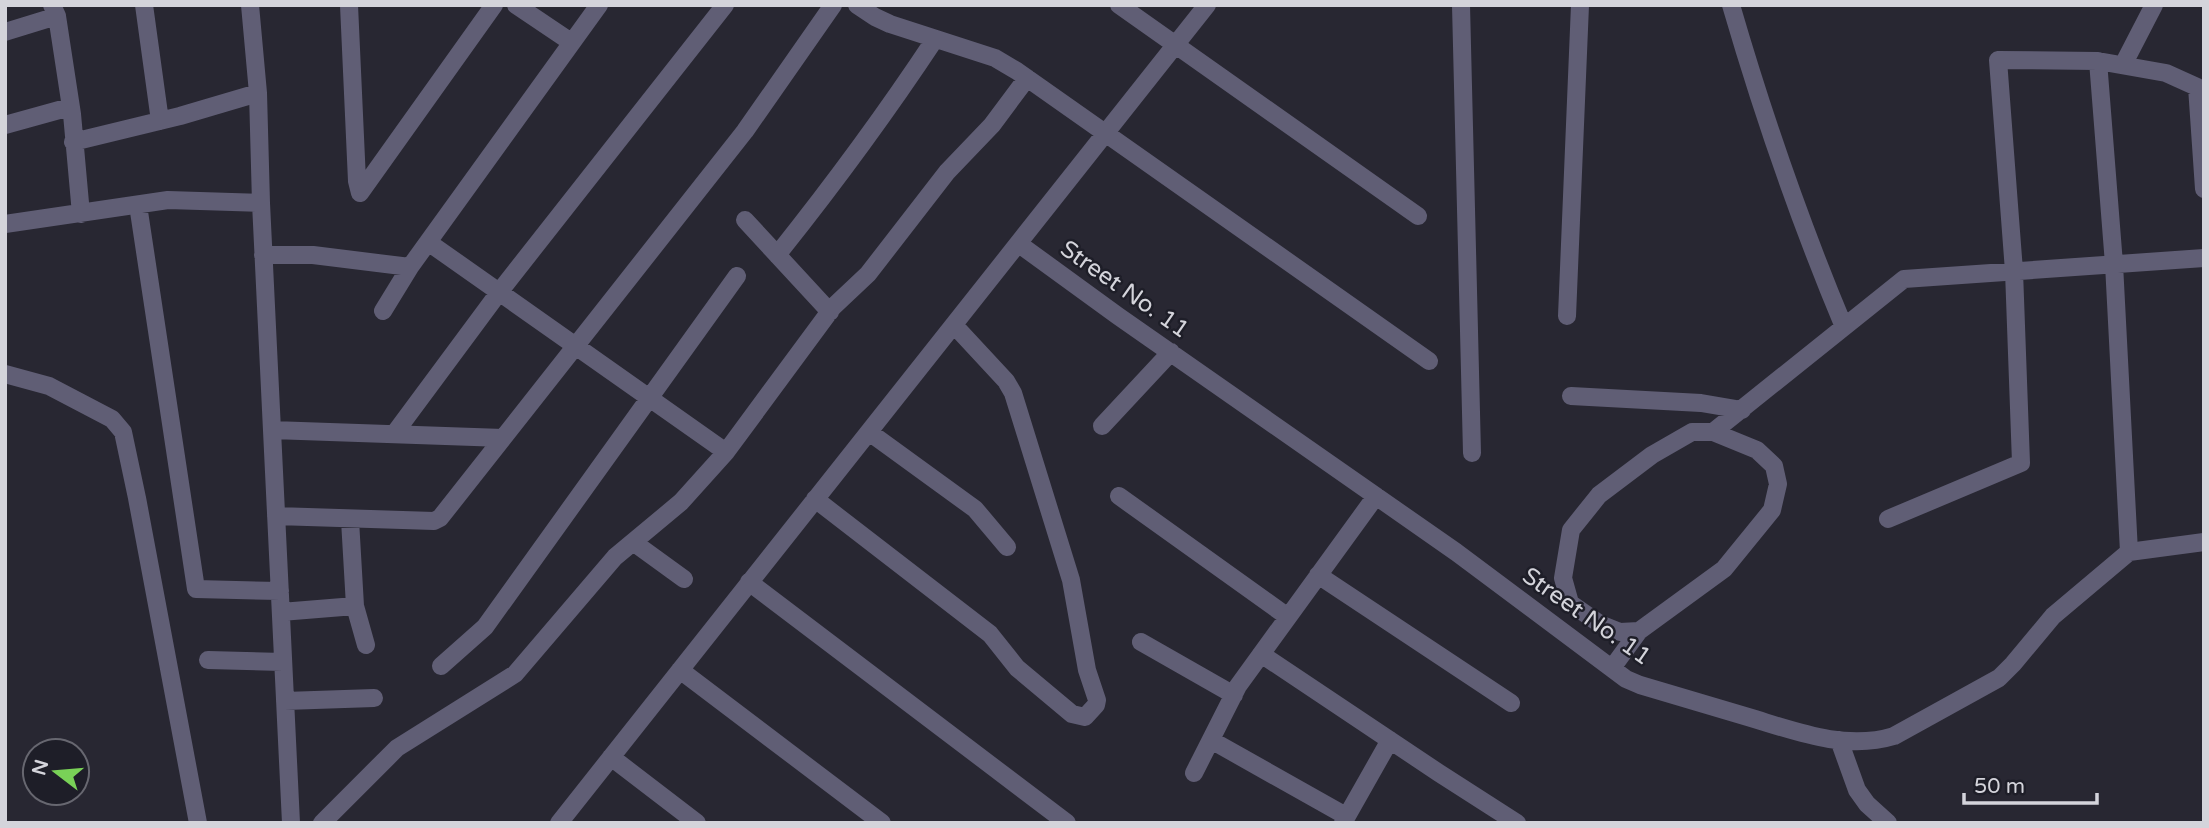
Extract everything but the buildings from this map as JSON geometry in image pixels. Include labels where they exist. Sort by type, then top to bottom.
[{"type":"street","points":[[144,5],[160,121]]},
{"type":"street","points":[[250,5],[258,93],[263,255],[291,823]]},
{"type":"street","points":[[349,5],[357,181],[360,193],[494,5]]},
{"type":"street","points":[[516,5],[571,42]]},
{"type":"street","points":[[383,311],[410,267],[599,5]]},
{"type":"street","points":[[394,434],[500,292],[725,5]]},
{"type":"street","points":[[276,516],[350,520],[440,519],[745,131],[833,5]]},
{"type":"street","points":[[857,5],[890,24],[995,58],[1429,361]]},
{"type":"street","points":[[1119,5],[1418,216]]},
{"type":"street","points":[[559,823],[1207,5]]},
{"type":"street","points":[[1461,5],[1472,453]]},
{"type":"street","points":[[1567,316],[1580,5]]},
{"type":"street","points":[[1731,5],[1768,127],[1813,253],[1844,327]]},
{"type":"street","points":[[2123,65],[2154,5]]},
{"type":"street","points":[[5,32],[55,11],[70,107],[81,214]]},
{"type":"street","points":[[777,255],[863,144],[935,39]]},
{"type":"street","points":[[1888,519],[2021,463],[2014,271],[1998,60],[2098,61],[2166,73],[2197,87],[2204,189]]},
{"type":"street","points":[[2098,61],[2114,264],[2129,552],[2204,542]]},
{"type":"street","points":[[322,823],[397,748],[515,674],[615,557],[681,502],[726,452],[830,312],[869,274],[947,172],[992,125],[1027,78]]},
{"type":"street","points":[[73,142],[258,93]]},
{"type":"street","points":[[5,125],[70,107]]},
{"type":"street","points":[[5,224],[168,200],[261,203]]},
{"type":"street","points":[[138,205],[197,589],[279,591]]},
{"type":"street","points":[[746,220],[830,312]]},
{"type":"street","points":[[428,242],[726,452]]},
{"type":"street","name":"Street No. 11","points":[[1018,244],[1456,552],[1626,679],[1823,739],[1874,740],[1895,736],[1999,678],[2053,616],[2129,552]]},
{"type":"street","points":[[263,255],[313,255],[410,267]]},
{"type":"street","points":[[1713,432],[1904,279],[2204,258]]},
{"type":"street","points":[[441,666],[485,627],[737,276]]},
{"type":"street","points":[[815,499],[990,634],[1017,668],[1072,714],[1085,718],[1096,705],[1071,580],[1013,393],[1006,381],[954,325]]},
{"type":"street","points":[[1102,426],[1171,352]]},
{"type":"street","points":[[5,374],[49,386],[112,419],[123,432],[138,498],[198,823]]},
{"type":"street","points":[[1571,396],[1701,403],[1742,410]]},
{"type":"street","points":[[272,430],[503,438]]},
{"type":"street","points":[[869,432],[975,509],[1007,547]]},
{"type":"street","points":[[1612,668],[1639,631],[1724,569],[1772,510],[1778,484],[1774,466],[1757,450],[1713,432],[1692,432],[1652,454],[1599,495],[1571,530],[1563,578],[1570,603],[1600,624],[1620,632],[1639,631]]},
{"type":"street","points":[[1119,496],[1288,617]]},
{"type":"street","points":[[1194,774],[1234,695],[1261,653],[1376,496]]},
{"type":"street","points":[[350,520],[355,606],[366,645]]},
{"type":"street","points":[[633,542],[684,579]]},
{"type":"street","points":[[1318,575],[1511,703]]},
{"type":"street","points":[[749,582],[1067,823]]},
{"type":"street","points":[[281,612],[355,606]]},
{"type":"street","points":[[1141,642],[1234,695]]},
{"type":"street","points":[[1261,653],[1517,823]]},
{"type":"street","points":[[208,660],[283,662]]},
{"type":"street","points":[[680,670],[882,823]]},
{"type":"street","points":[[285,701],[374,698]]},
{"type":"street","points":[[1211,740],[1344,820],[1390,740]]},
{"type":"street","points":[[1839,740],[1857,790],[1867,804],[1888,823]]},
{"type":"street","points":[[611,757],[697,823]]}]
